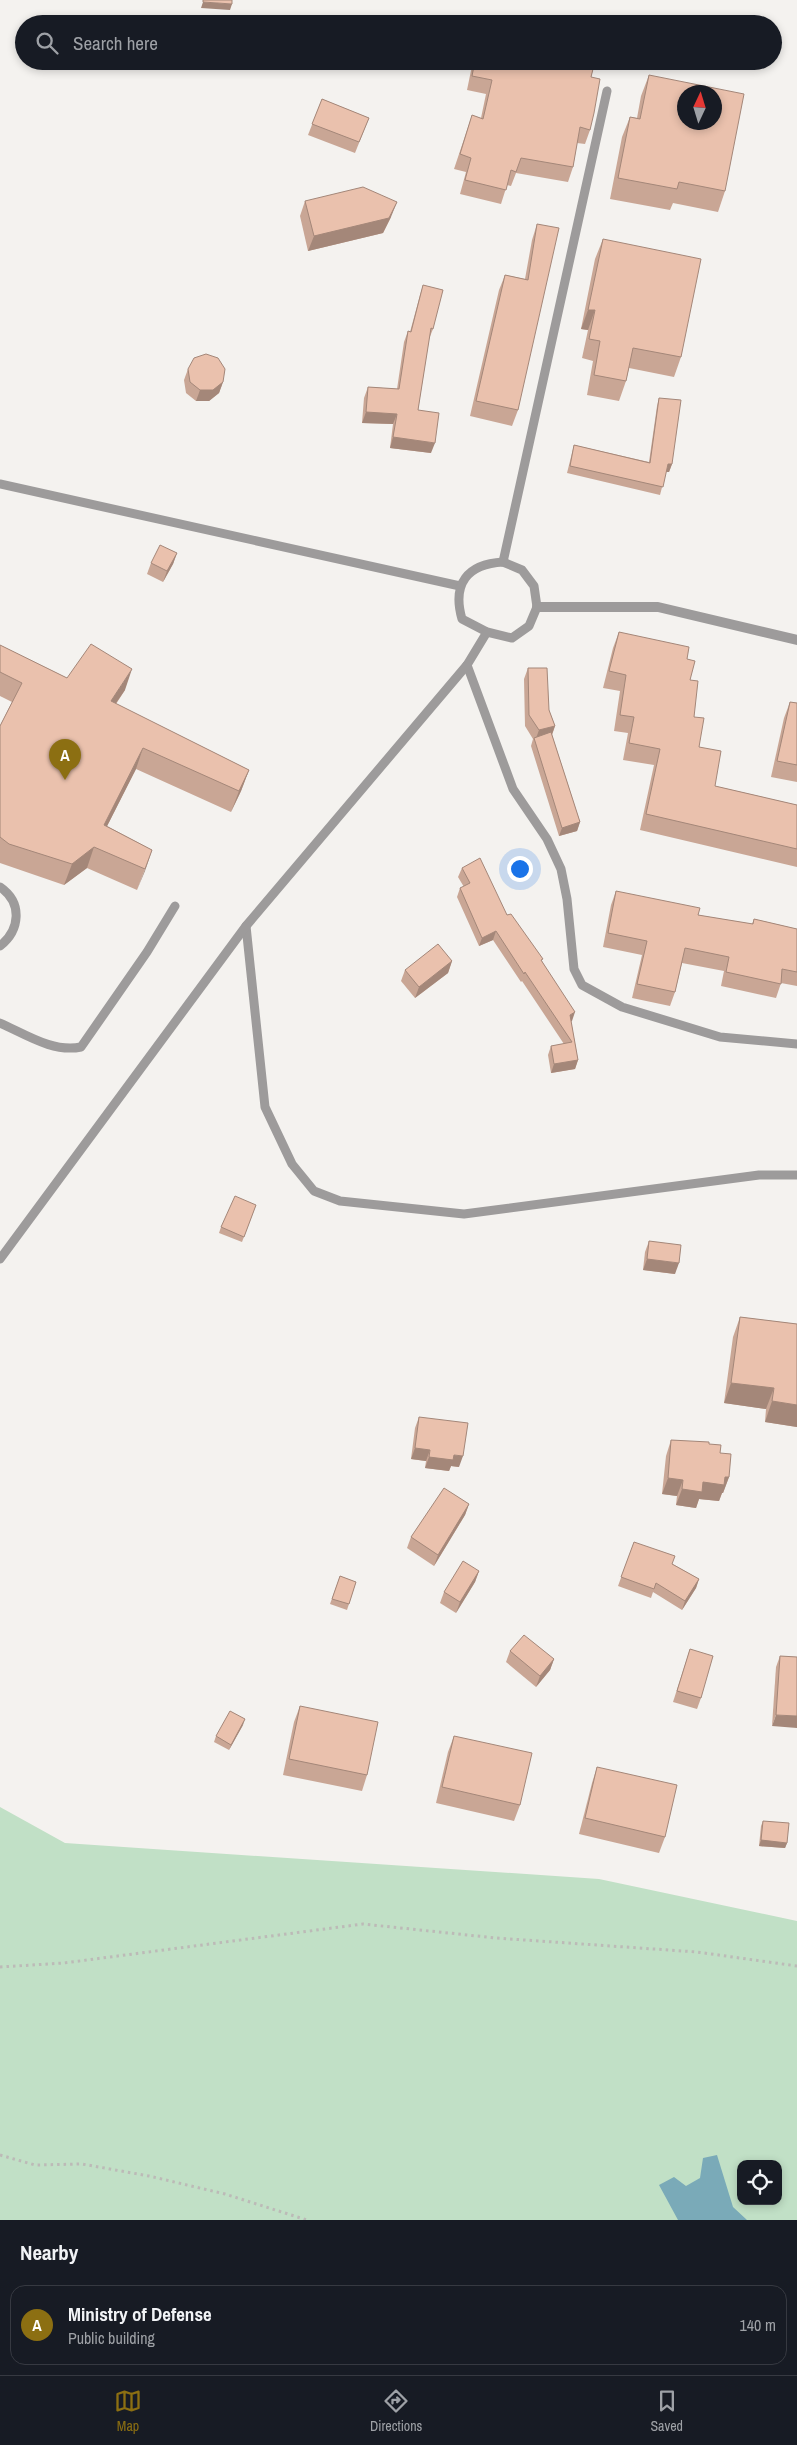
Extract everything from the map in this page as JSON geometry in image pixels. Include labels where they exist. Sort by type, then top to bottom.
[{"type":"street","points":[[537,607],[658,607],[797,640]]},
{"type":"lane","points":[[503,562],[607,91]]},
{"type":"lane","points":[[0,484],[460,586]]},
{"type":"lane","points":[[503,562],[522,570],[534,586],[537,607],[529,626],[512,638],[487,632],[462,620],[457,603],[460,586],[470,572],[485,563],[503,562]]},
{"type":"lane","points":[[0,1259],[246,926],[467,665],[487,632]]},
{"type":"lane","points":[[467,665],[513,789],[547,839],[561,869],[567,899],[574,969],[582,985],[622,1007],[720,1037],[797,1044]]},
{"type":"lane","points":[[0,887],[10,896],[15,906],[17,918],[9,940],[0,946]]},
{"type":"lane","points":[[0,1023],[54,1047],[69,1050],[81,1047],[147,952],[175,906]]},
{"type":"lane","points":[[246,926],[265,1107],[292,1164],[314,1191],[340,1201],[464,1214],[758,1175],[797,1175]]},
{"type":"path","points":[[0,1967],[64,1963],[362,1924],[496,1938],[697,1952],[797,1966]]},
{"type":"path","points":[[0,2155],[35,2165],[82,2164],[149,2176],[225,2194],[307,2220]]},
{"type":"green space","points":[[0,1807],[65,1843],[599,1879],[797,1921],[797,2220],[0,2220]]},
{"type":"water","points":[[717,2155],[733,2207],[747,2220],[678,2220],[659,2185],[674,2177],[686,2186],[700,2178],[703,2158]]},
{"type":"building","points":[[203,0],[232,0],[232,4],[203,2]]},
{"type":"building","points":[[473,70],[593,70],[591,77],[600,79],[594,113],[590,130],[580,127],[573,167],[521,158],[516,172],[511,170],[506,190],[465,180],[471,158],[460,154],[472,115],[483,119],[492,80],[472,76]]},
{"type":"building","points":[[649,75],[699,85],[677,85],[677,130],[722,130],[722,90],[744,94],[725,191],[679,182],[677,189],[618,178],[630,117],[640,119]]},
{"type":"building","points":[[322,99],[369,118],[359,142],[312,124]]},
{"type":"building","points":[[363,187],[397,202],[389,218],[314,236],[305,201]]},
{"type":"building","points":[[537,224],[559,228],[518,410],[476,401],[505,275],[528,280]]},
{"type":"building","points":[[603,239],[701,259],[681,357],[633,348],[626,381],[594,375],[600,341],[589,339],[595,310],[588,310]]},
{"type":"building","points":[[423,285],[443,290],[433,329],[431,328],[418,410],[439,413],[435,443],[393,437],[397,414],[366,412],[368,387],[399,389],[408,331],[411,332]]},
{"type":"building","points":[[206,354],[218,358],[225,369],[223,382],[213,390],[200,390],[190,382],[188,369],[194,358]]},
{"type":"building","points":[[659,398],[681,400],[672,464],[668,464],[663,487],[570,466],[574,445],[650,463]]},
{"type":"building","points":[[160,545],[177,553],[167,571],[151,563]]},
{"type":"building","points":[[619,632],[689,647],[687,659],[695,661],[690,680],[698,681],[694,717],[704,718],[699,747],[721,751],[715,786],[797,805],[797,849],[646,814],[660,749],[629,743],[634,717],[620,715],[626,675],[609,671]]},
{"type":"building","points":[[91,644],[132,669],[111,701],[249,770],[239,791],[143,748],[104,825],[152,850],[145,869],[94,847],[72,864],[9,844],[0,837],[0,726],[22,683],[0,672],[0,645],[67,678]]},
{"type":"building","points":[[528,668],[547,668],[549,710],[555,726],[539,730],[529,715]]},
{"type":"building","points":[[790,702],[797,703],[797,765],[777,761]]},
{"type":"building","points":[[551,732],[580,822],[562,828],[534,738]]},
{"type":"building","points":[[480,858],[507,915],[511,914],[543,959],[541,960],[575,1012],[570,1015],[578,1060],[554,1064],[551,1046],[572,1042],[496,931],[482,938],[460,888],[470,883],[462,868]]},
{"type":"building","points":[[616,891],[700,908],[698,915],[753,924],[754,919],[797,929],[797,972],[782,969],[781,984],[726,972],[729,957],[685,948],[675,992],[637,984],[647,941],[608,933]]},
{"type":"building","points":[[438,944],[452,961],[419,987],[405,970]]},
{"type":"building","points":[[235,1196],[256,1205],[244,1237],[221,1227]]},
{"type":"building","points":[[649,1241],[681,1245],[679,1263],[647,1259]]},
{"type":"building","points":[[740,1317],[797,1324],[797,1405],[772,1401],[774,1388],[731,1383]]},
{"type":"building","points":[[419,1417],[468,1423],[463,1456],[454,1455],[453,1460],[429,1457],[430,1450],[415,1448]]},
{"type":"building","points":[[671,1440],[709,1442],[709,1444],[721,1445],[720,1453],[731,1454],[729,1477],[725,1477],[724,1485],[703,1482],[702,1492],[682,1489],[683,1480],[668,1478]]},
{"type":"building","points":[[444,1488],[469,1504],[438,1555],[411,1537]]},
{"type":"building","points":[[634,1542],[675,1556],[672,1564],[699,1579],[685,1601],[656,1583],[654,1589],[621,1577]]},
{"type":"building","points":[[463,1561],[479,1571],[460,1602],[444,1592]]},
{"type":"building","points":[[340,1576],[356,1582],[349,1604],[332,1599]]},
{"type":"building","points":[[524,1635],[554,1659],[540,1676],[510,1651]]},
{"type":"building","points":[[690,1649],[713,1656],[701,1698],[677,1691]]},
{"type":"building","points":[[780,1656],[797,1657],[797,1716],[776,1715]]},
{"type":"building","points":[[300,1706],[378,1722],[367,1775],[289,1759]]},
{"type":"building","points":[[230,1711],[245,1719],[231,1745],[216,1736]]},
{"type":"building","points":[[454,1736],[532,1753],[520,1805],[442,1787]]},
{"type":"building","points":[[597,1767],[677,1785],[665,1837],[585,1818]]},
{"type":"building","points":[[763,1821],[789,1823],[787,1843],[761,1840]]},
{"type":"place","name":"Ministry of Defense","points":[[65,780]]}]
